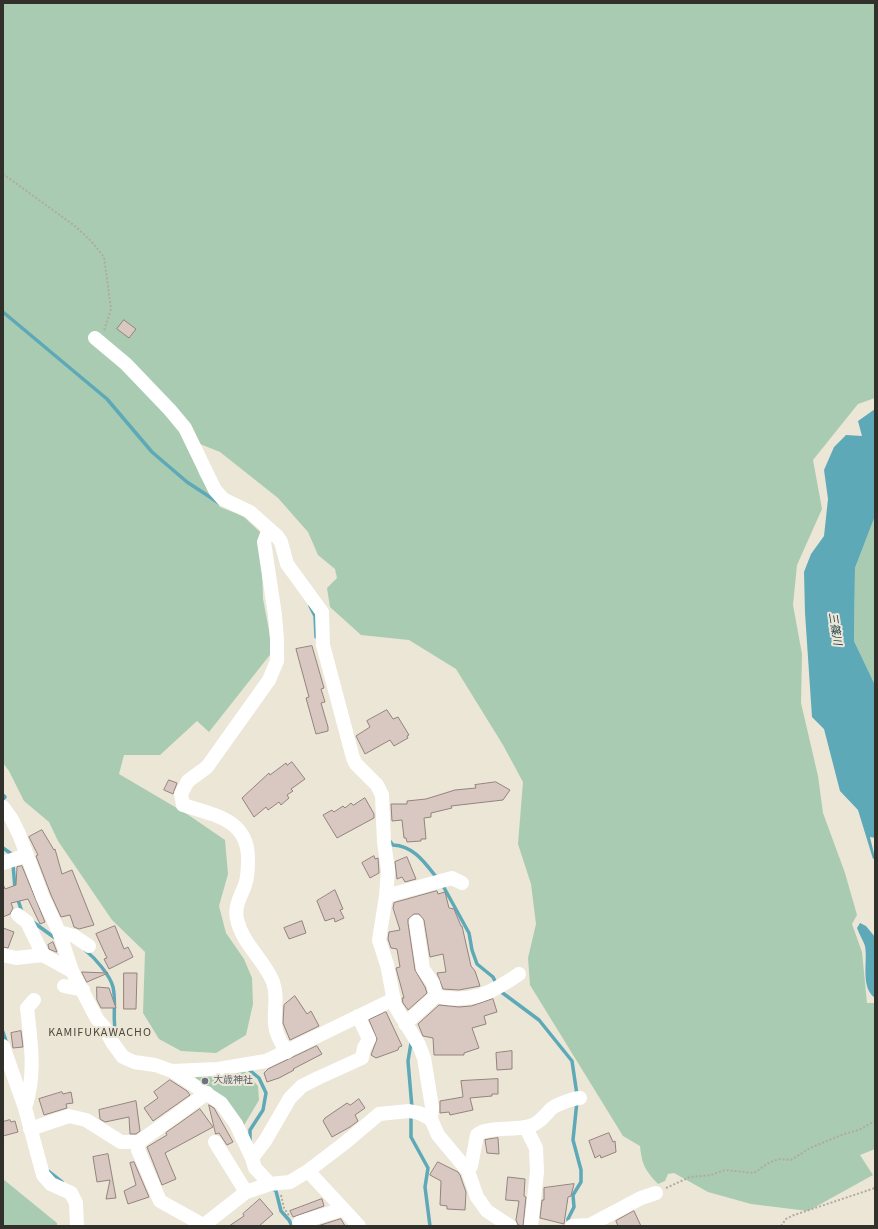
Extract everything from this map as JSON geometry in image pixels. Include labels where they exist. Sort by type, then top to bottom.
[{"type":"street","points":[[97,340],[126,364],[170,410],[185,428],[215,490],[223,498],[250,512],[266,535],[276,623],[277,661],[269,680],[207,767],[188,781],[181,794],[183,805],[228,821],[242,834],[247,844],[246,884],[236,909],[236,918],[240,932],[262,963],[274,984],[276,997],[276,1030],[287,1052]]},
{"type":"street","points":[[266,535],[281,542],[287,564],[322,612],[323,645],[353,758],[356,764],[377,785],[382,796],[384,842],[388,870],[386,896],[379,940],[387,965],[395,1006],[419,1045],[424,1058],[432,1107],[431,1119]]},
{"type":"street","points":[[3,807],[11,818],[27,855],[43,898],[59,932],[72,971],[97,1019],[104,1027],[112,1042],[123,1057],[134,1062],[155,1065],[172,1071],[221,1103],[236,1124],[252,1158],[255,1168],[274,1184]]},
{"type":"street","points":[[3,863],[27,855]]},
{"type":"street","points":[[386,896],[452,878],[462,883]]},
{"type":"street","points":[[18,915],[27,922],[43,955],[72,971]]},
{"type":"street","points":[[416,922],[423,969],[433,983],[436,996]]},
{"type":"street","points":[[59,932],[74,936],[89,946]]},
{"type":"street","points":[[3,955],[16,958],[29,958],[43,955]]},
{"type":"street","points":[[436,996],[462,1000],[474,997],[488,993],[519,974]]},
{"type":"street","points":[[64,986],[83,990]]},
{"type":"street","points":[[405,1024],[436,996]]},
{"type":"street","points":[[172,1071],[218,1069],[266,1061],[394,999]]},
{"type":"street","points":[[25,1108],[32,1084],[33,1070],[27,1008],[34,1000]]},
{"type":"street","points":[[252,1158],[265,1141],[290,1098],[302,1086],[362,1058],[364,1048],[369,1039],[358,1016]]},
{"type":"street","points":[[3,1046],[25,1108],[42,1175],[52,1184],[71,1193],[76,1204],[77,1226]]},
{"type":"street","points":[[30,1128],[69,1116],[86,1120],[121,1142],[139,1142],[207,1093]]},
{"type":"street","points":[[468,1171],[471,1166],[477,1135],[480,1132],[493,1129],[504,1130],[526,1128],[541,1120],[554,1106],[574,1098],[580,1098]]},
{"type":"street","points":[[139,1142],[138,1150],[160,1201],[205,1225],[246,1192],[274,1184],[290,1182],[308,1171],[379,1114],[409,1111],[426,1115],[431,1119],[438,1135],[468,1171],[477,1197],[487,1211],[510,1226]]},
{"type":"street","points":[[526,1128],[536,1148],[537,1172],[531,1226]]},
{"type":"street","points":[[215,1142],[246,1192]]},
{"type":"street","points":[[308,1171],[359,1226]]},
{"type":"street","points":[[572,1226],[590,1225],[641,1198],[656,1193]]},
{"type":"street","points":[[296,1221],[343,1209]]},
{"type":"path","points":[[3,174],[75,226],[91,241],[104,257],[111,309],[107,324],[97,340]]},
{"type":"path","points":[[656,1193],[690,1177],[711,1175],[726,1170],[754,1173],[770,1162],[780,1159],[791,1160],[810,1148],[844,1134],[859,1130],[875,1121]]},
{"type":"path","points":[[274,1184],[284,1208],[296,1221]]},
{"type":"path","points":[[781,1226],[786,1219],[794,1215],[875,1188]]},
{"type":"green space","points":[[3,3],[875,3],[875,398],[858,404],[813,460],[822,509],[797,565],[793,605],[802,654],[801,703],[818,776],[823,813],[845,873],[857,915],[852,924],[862,952],[867,1003],[875,1003],[875,1149],[860,1155],[873,1175],[808,1211],[751,1204],[708,1192],[674,1173],[668,1174],[665,1181],[658,1184],[645,1167],[640,1146],[623,1136],[530,985],[528,958],[536,924],[531,884],[518,844],[523,782],[503,745],[456,669],[409,640],[361,635],[330,607],[327,588],[337,578],[335,569],[318,555],[308,532],[278,498],[220,452],[200,444],[194,459],[200,476],[220,507],[243,516],[261,533],[263,599],[273,651],[209,732],[197,721],[160,755],[124,755],[119,774],[187,814],[225,840],[228,874],[219,906],[226,933],[244,959],[252,978],[253,1004],[246,1035],[216,1053],[181,1051],[159,1039],[143,1013],[145,952],[112,920],[58,841],[49,822],[24,801],[9,771],[3,763]]},
{"type":"green space","points":[[875,516],[875,685],[854,641],[855,568]]},
{"type":"green space","points":[[242,1068],[258,1086],[259,1100],[243,1127],[197,1082],[194,1073]]},
{"type":"green space","points":[[3,1179],[57,1223],[57,1226],[3,1226]]},
{"type":"water","name":"三篠川","points":[[875,409],[875,516],[855,568],[854,641],[875,685],[875,838],[870,837],[875,858],[873,859],[858,810],[840,791],[824,729],[812,717],[805,613],[804,572],[811,554],[824,536],[828,499],[824,470],[834,447],[846,435],[862,436],[858,421]]},
{"type":"water","points":[[860,923],[866,926],[875,937],[875,998],[870,993],[866,981],[865,946],[857,928]]},
{"type":"building","points":[[124,320],[136,329],[129,338],[117,329]]},
{"type":"building","points":[[312,646],[324,688],[321,689],[325,702],[321,703],[328,727],[328,731],[316,734],[306,698],[309,697],[296,649]]},
{"type":"building","points":[[387,710],[393,719],[398,717],[409,735],[407,736],[408,738],[394,746],[390,740],[365,754],[356,736],[370,727],[367,721]]},
{"type":"building","points":[[292,762],[305,779],[291,789],[293,791],[287,795],[289,798],[281,805],[279,802],[268,810],[266,807],[254,817],[242,798],[269,773],[270,775],[286,763],[287,765]]},
{"type":"building","points":[[169,780],[177,783],[173,794],[164,790]]},
{"type":"building","points":[[496,782],[510,790],[503,800],[451,806],[452,808],[431,813],[431,817],[424,818],[426,839],[421,839],[421,841],[407,842],[406,838],[404,838],[402,820],[392,821],[391,804],[407,804],[407,801],[426,799],[455,790],[476,788],[475,785]]},
{"type":"building","points":[[365,798],[374,814],[374,818],[337,838],[323,815],[332,810],[334,812],[343,806],[345,808],[351,803],[353,805]]},
{"type":"building","points":[[42,830],[54,850],[55,849],[62,874],[72,870],[94,925],[79,929],[74,927],[70,915],[61,917],[36,856],[38,855],[29,837]]},
{"type":"building","points":[[374,856],[375,859],[378,858],[379,873],[370,878],[362,863]]},
{"type":"building","points":[[407,857],[416,879],[405,882],[402,877],[397,879],[395,862]]},
{"type":"building","points":[[22,866],[45,922],[40,924],[28,899],[11,903],[13,908],[10,914],[3,917],[3,884],[5,889],[16,885],[17,867]]},
{"type":"building","points":[[335,890],[343,909],[340,910],[344,918],[335,922],[334,918],[325,921],[317,901]]},
{"type":"building","points":[[437,891],[438,894],[445,892],[449,908],[454,909],[462,926],[471,966],[475,971],[480,986],[459,990],[443,989],[437,973],[446,972],[443,954],[430,957],[424,920],[419,914],[414,914],[408,919],[408,923],[415,970],[427,993],[408,1010],[403,1003],[402,998],[404,998],[396,968],[400,967],[397,949],[391,948],[388,939],[389,932],[400,930],[393,908],[394,903]]},
{"type":"building","points":[[302,921],[306,933],[289,939],[284,928]]},
{"type":"building","points":[[115,926],[124,949],[128,947],[133,957],[109,969],[104,959],[107,958],[96,934]]},
{"type":"building","points":[[3,928],[14,932],[8,948],[3,947]]},
{"type":"building","points":[[53,942],[57,952],[49,949],[48,945]]},
{"type":"building","points":[[82,972],[108,973],[87,982]]},
{"type":"building","points":[[124,973],[137,973],[136,1009],[124,1009]]},
{"type":"building","points":[[97,987],[109,988],[116,1008],[101,1008],[97,1000]]},
{"type":"building","points":[[295,996],[307,1014],[311,1011],[319,1026],[290,1040],[283,1023],[284,1005]]},
{"type":"building","points":[[493,999],[497,1012],[484,1016],[486,1024],[472,1028],[479,1048],[464,1053],[464,1055],[434,1055],[433,1038],[423,1036],[418,1024],[439,1005],[459,1007],[471,1006]]},
{"type":"building","points":[[386,1012],[402,1046],[399,1047],[398,1050],[376,1058],[371,1055],[377,1039],[369,1020]]},
{"type":"building","points":[[21,1031],[23,1047],[13,1048],[11,1033]]},
{"type":"building","points":[[317,1046],[322,1054],[279,1078],[267,1082],[264,1073],[268,1069]]},
{"type":"building","points":[[512,1051],[512,1069],[497,1070],[496,1053]]},
{"type":"building","points":[[498,1079],[498,1094],[470,1098],[473,1110],[450,1115],[449,1112],[440,1113],[440,1101],[463,1097],[461,1081]]},
{"type":"building","points":[[170,1080],[187,1091],[190,1095],[153,1121],[144,1108],[158,1098],[154,1092]]},
{"type":"building","points":[[62,1092],[63,1094],[71,1092],[73,1103],[66,1104],[67,1108],[44,1115],[39,1099]]},
{"type":"building","points":[[359,1099],[365,1108],[355,1115],[358,1121],[332,1137],[323,1121],[325,1118],[347,1103],[350,1105]]},
{"type":"building","points":[[136,1101],[140,1131],[136,1134],[130,1134],[129,1117],[105,1122],[100,1119],[99,1110]]},
{"type":"building","points":[[209,1105],[214,1108],[233,1142],[227,1145],[219,1133],[216,1134]]},
{"type":"building","points":[[200,1109],[213,1127],[165,1153],[176,1179],[162,1185],[147,1147],[167,1135],[166,1133]]},
{"type":"building","points":[[10,1120],[11,1122],[15,1121],[18,1132],[3,1136],[3,1122]]},
{"type":"building","points":[[609,1133],[613,1142],[615,1141],[616,1152],[601,1158],[600,1155],[595,1158],[589,1141]]},
{"type":"building","points":[[498,1138],[499,1154],[487,1153],[485,1140]]},
{"type":"building","points":[[108,1154],[116,1198],[106,1199],[110,1180],[97,1182],[93,1157]]},
{"type":"building","points":[[134,1162],[149,1197],[128,1204],[124,1191],[136,1185],[130,1163]]},
{"type":"building","points":[[438,1162],[458,1172],[460,1175],[466,1192],[465,1210],[447,1209],[447,1206],[440,1205],[441,1181],[430,1175]]},
{"type":"building","points":[[508,1177],[525,1179],[524,1196],[526,1197],[523,1226],[518,1225],[516,1220],[519,1201],[506,1200]]},
{"type":"building","points":[[574,1184],[571,1196],[568,1197],[564,1224],[540,1218],[542,1200],[544,1200],[544,1188]]},
{"type":"building","points":[[260,1199],[273,1214],[259,1226],[229,1226],[244,1216],[243,1214]]},
{"type":"building","points":[[322,1199],[324,1206],[293,1217],[290,1211]]},
{"type":"building","points":[[634,1211],[641,1226],[618,1226],[616,1221]]},
{"type":"building","points":[[341,1219],[345,1226],[318,1226]]},
{"type":"waterway","points":[[3,312],[107,399],[152,452],[187,482],[219,503]]},
{"type":"waterway","points":[[310,606],[315,616],[316,637]]},
{"type":"waterway","points":[[3,795],[5,797],[3,799]]},
{"type":"waterway","points":[[389,840],[393,845],[407,848],[413,852],[423,861],[437,878]]},
{"type":"waterway","points":[[3,848],[13,855]]},
{"type":"waterway","points":[[13,864],[15,889]]},
{"type":"waterway","points":[[442,884],[469,933],[472,950],[477,964],[493,977],[497,985]]},
{"type":"waterway","points":[[17,897],[22,912]]},
{"type":"waterway","points":[[33,922],[55,938]]},
{"type":"waterway","points":[[85,950],[102,967],[109,977],[113,987],[114,1025],[117,1037]]},
{"type":"waterway","points":[[500,991],[539,1020],[572,1061],[577,1095]]},
{"type":"waterway","points":[[3,1032],[7,1044]]},
{"type":"waterway","points":[[411,1043],[408,1061],[412,1108]]},
{"type":"waterway","points":[[247,1068],[259,1078],[266,1093],[263,1110],[250,1130],[250,1142]]},
{"type":"waterway","points":[[568,1224],[568,1219],[574,1207],[573,1195],[581,1182],[581,1170],[573,1140],[577,1101]]},
{"type":"waterway","points":[[411,1114],[411,1137],[428,1168],[425,1187],[430,1226]]},
{"type":"waterway","points":[[48,1171],[62,1182]]},
{"type":"waterway","points":[[272,1188],[276,1191],[281,1211],[292,1226]]},
{"type":"place","name":"大歳神社","points":[[205,1081]]},
{"type":"district","name":"KAMIFUKAWACHO","points":[[100,1033]]}]
